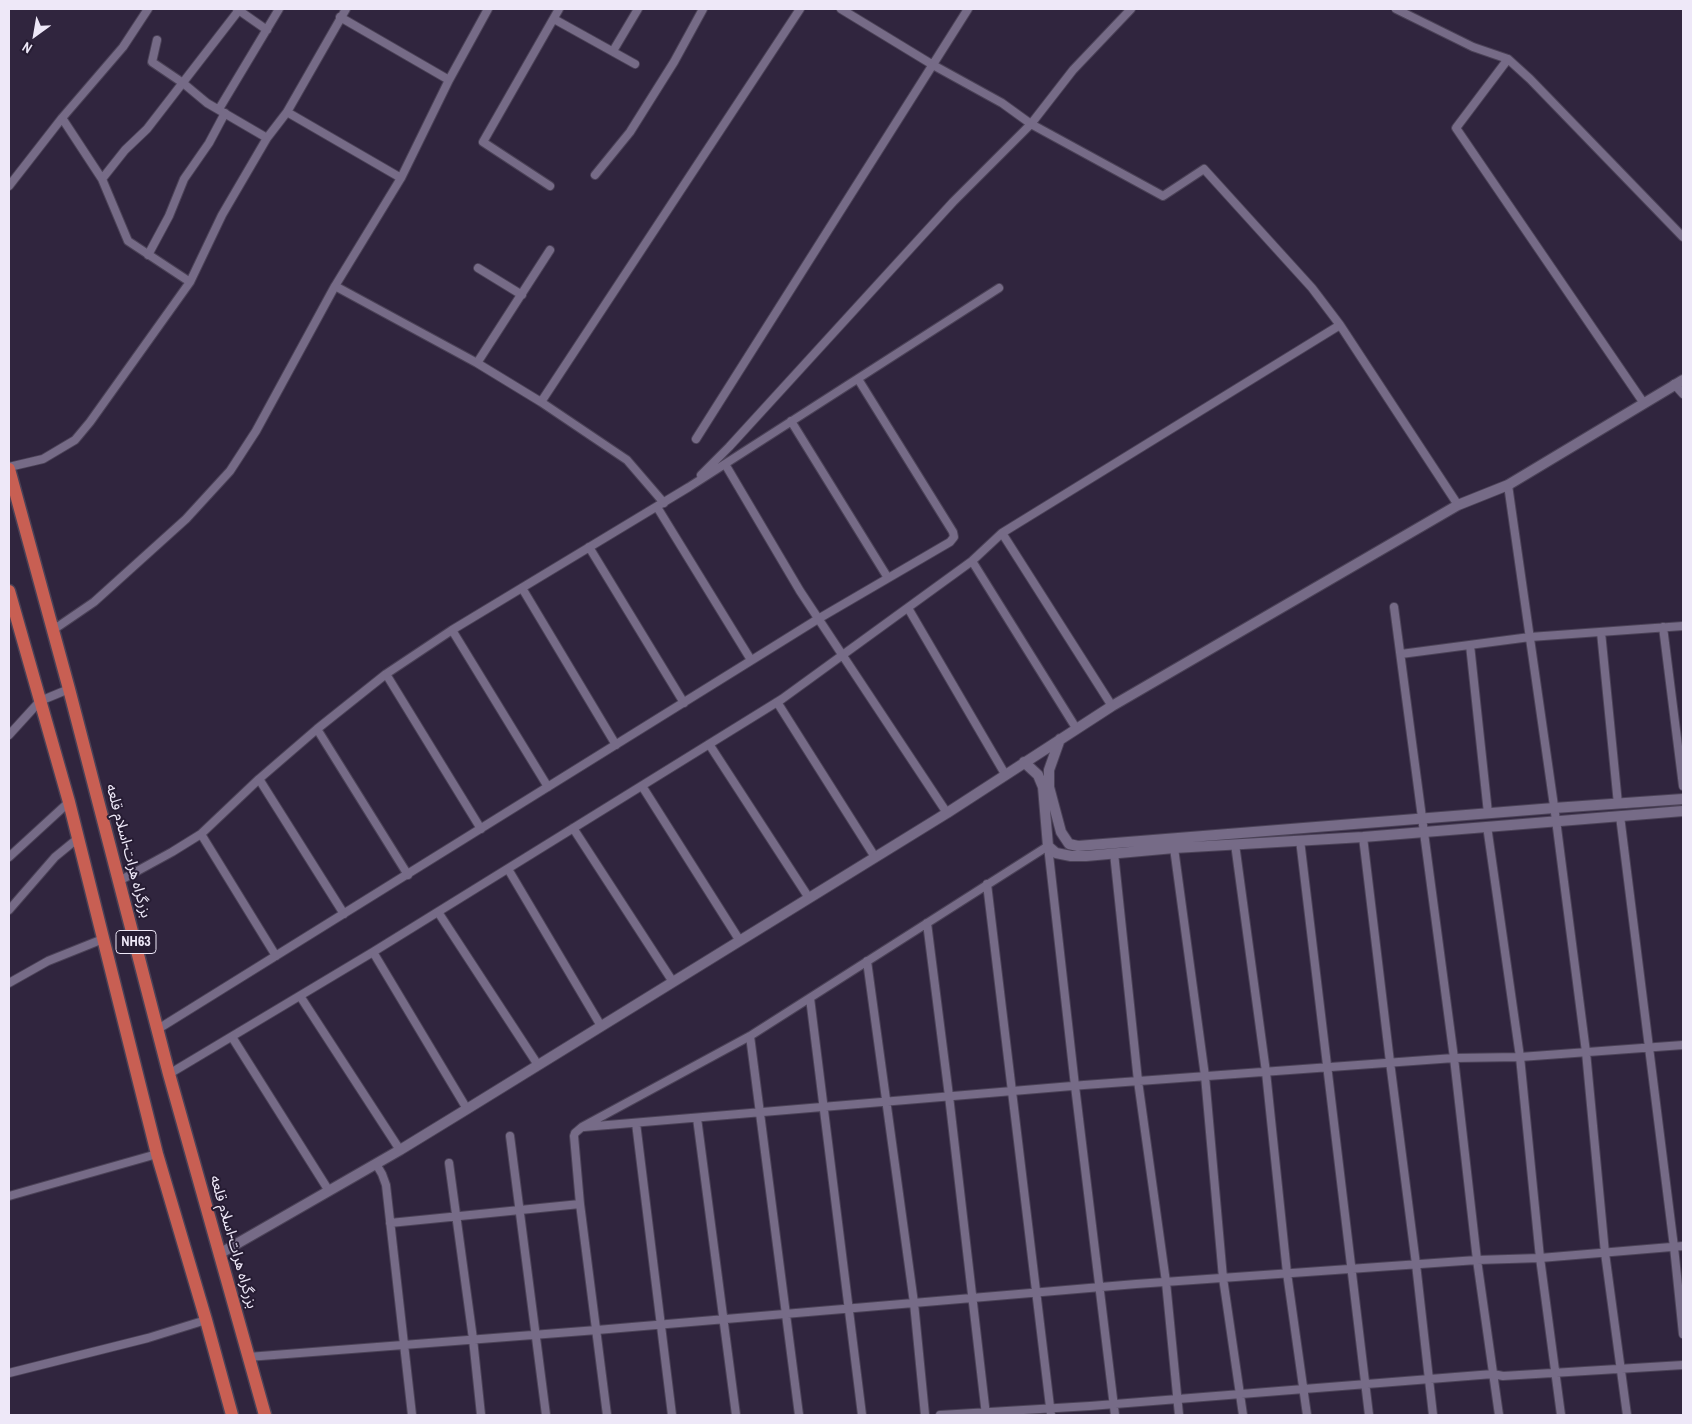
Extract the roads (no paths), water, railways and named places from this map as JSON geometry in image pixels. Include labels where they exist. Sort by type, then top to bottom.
[{"type":"highway","name":"بزرگراه هرات-اسلام قلعه","points":[[9,468],[69,689],[169,1074],[265,1415]]},
{"type":"highway","name":"NH63","points":[[9,592],[68,802],[157,1154],[232,1415]]},
{"type":"street","points":[[9,186],[62,118],[123,46],[148,9]]},
{"type":"street","points":[[102,179],[183,83],[238,9],[267,30]]},
{"type":"street","points":[[148,255],[169,216],[184,179],[209,143],[222,111],[279,9]]},
{"type":"street","points":[[9,468],[43,459],[75,440],[90,422],[190,282],[222,215],[266,138],[286,112],[346,9]]},
{"type":"street","points":[[53,630],[94,602],[186,519],[230,471],[256,431],[335,286],[401,178],[449,80],[488,9]]},
{"type":"street","points":[[550,186],[483,142],[559,9]]},
{"type":"street","points":[[613,51],[638,9]]},
{"type":"street","points":[[595,175],[630,132],[674,62],[703,9]]},
{"type":"street","points":[[541,402],[800,9]]},
{"type":"street","points":[[841,9],[933,65],[1002,103],[1031,124],[1163,196],[1204,169],[1312,288],[1340,325],[1458,505]]},
{"type":"street","points":[[696,439],[968,9]]},
{"type":"street","points":[[689,487],[729,447],[953,202],[1031,124],[1073,70],[1131,9]]},
{"type":"street","points":[[1396,9],[1473,47],[1508,60],[1530,79],[1683,237]]},
{"type":"street","points":[[340,18],[449,80]]},
{"type":"street","points":[[554,19],[635,64]]},
{"type":"street","points":[[157,40],[152,62],[183,83],[207,103],[266,138]]},
{"type":"street","points":[[1508,60],[1456,128],[1643,402]]},
{"type":"street","points":[[286,112],[401,178]]},
{"type":"street","points":[[62,118],[102,179],[128,241],[190,282]]},
{"type":"street","points":[[476,363],[550,250]]},
{"type":"street","points":[[478,268],[522,295]]},
{"type":"street","points":[[335,286],[476,363],[541,402],[627,460],[660,505],[752,660]]},
{"type":"street","points":[[119,881],[201,834],[259,779],[317,729],[386,674],[452,630],[689,487],[999,288]]},
{"type":"street","points":[[169,1074],[373,952],[777,702],[972,562],[1002,533],[1340,325]]},
{"type":"street","points":[[158,1029],[818,619],[950,542],[954,537],[953,532],[858,379]]},
{"type":"street","points":[[219,1254],[400,1150],[467,1109],[947,813],[1112,706],[1458,505],[1508,485],[1679,382],[1683,394]]},
{"type":"street","points":[[792,421],[888,578]]},
{"type":"street","points":[[725,464],[818,619],[947,813]]},
{"type":"street","points":[[1508,485],[1556,820],[1586,1052],[1605,1253],[1627,1415]]},
{"type":"street","points":[[1002,533],[1112,706]]},
{"type":"street","points":[[589,548],[684,703]]},
{"type":"street","points":[[972,562],[1076,728]]},
{"type":"street","points":[[522,588],[616,745]]},
{"type":"street","points":[[1394,607],[1454,1058],[1477,1260],[1499,1415]]},
{"type":"street","points":[[908,608],[1005,774]]},
{"type":"street","points":[[1401,654],[1530,638],[1683,626]]},
{"type":"street","points":[[1663,627],[1683,786]]},
{"type":"street","points":[[452,630],[548,787]]},
{"type":"street","points":[[1601,632],[1618,804]]},
{"type":"street","points":[[1470,645],[1488,814]]},
{"type":"street","points":[[386,674],[481,829]]},
{"type":"street","points":[[9,736],[40,701],[69,689]]},
{"type":"street","points":[[777,702],[875,857]]},
{"type":"street","points":[[317,729],[408,875]]},
{"type":"street","points":[[1060,739],[1049,770],[1049,787],[1061,832],[1066,840],[1073,845],[1683,799]]},
{"type":"street","points":[[710,744],[809,898]]},
{"type":"street","points":[[1024,762],[1038,775],[1043,787],[1075,1086],[1115,1415]]},
{"type":"street","points":[[259,779],[344,914]]},
{"type":"street","points":[[642,786],[740,941]]},
{"type":"street","points":[[9,858],[68,802]]},
{"type":"street","points":[[1048,846],[1056,853],[1086,856],[1174,848],[1363,837],[1683,811]]},
{"type":"street","points":[[1620,816],[1650,1047],[1683,1334]]},
{"type":"street","points":[[1487,826],[1520,1057],[1540,1258],[1561,1415]]},
{"type":"street","points":[[573,828],[673,982]]},
{"type":"street","points":[[201,834],[276,956]]},
{"type":"street","points":[[1363,837],[1433,1415]]},
{"type":"street","points":[[9,910],[55,857],[77,839]]},
{"type":"street","points":[[1300,840],[1369,1415]]},
{"type":"street","points":[[1235,844],[1266,1072],[1287,1273],[1307,1415]]},
{"type":"street","points":[[607,1415],[580,1204],[574,1136],[577,1130],[750,1036],[1048,846]]},
{"type":"street","points":[[1174,848],[1205,1076],[1223,1278],[1243,1415]]},
{"type":"street","points":[[1114,853],[1138,1081],[1166,1282],[1179,1415]]},
{"type":"street","points":[[508,869],[601,1026]]},
{"type":"street","points":[[987,884],[1050,1412]]},
{"type":"street","points":[[438,912],[538,1065]]},
{"type":"street","points":[[927,923],[986,1414]]},
{"type":"street","points":[[9,983],[48,961],[103,939]]},
{"type":"street","points":[[373,952],[467,1109]]},
{"type":"street","points":[[868,961],[914,1303],[925,1415]]},
{"type":"street","points":[[300,996],[400,1150]]},
{"type":"street","points":[[810,998],[862,1415]]},
{"type":"street","points":[[750,1036],[799,1415]]},
{"type":"street","points":[[232,1037],[329,1191]]},
{"type":"street","points":[[582,1127],[1390,1062],[1454,1058],[1520,1057],[1683,1045]]},
{"type":"street","points":[[697,1118],[736,1415]]},
{"type":"street","points":[[636,1123],[672,1415]]},
{"type":"street","points":[[510,1136],[546,1415]]},
{"type":"street","points":[[9,1196],[157,1154]]},
{"type":"street","points":[[449,1163],[473,1339],[481,1415]]},
{"type":"street","points":[[376,1164],[386,1185],[412,1415]]},
{"type":"street","points":[[390,1223],[580,1204]]},
{"type":"street","points":[[248,1358],[1100,1287],[1351,1268],[1540,1258],[1683,1246]]},
{"type":"street","points":[[9,1373],[148,1338],[206,1320]]},
{"type":"street","points":[[940,1415],[1050,1412],[1114,1404],[1493,1374],[1503,1376],[1683,1364]]}]
